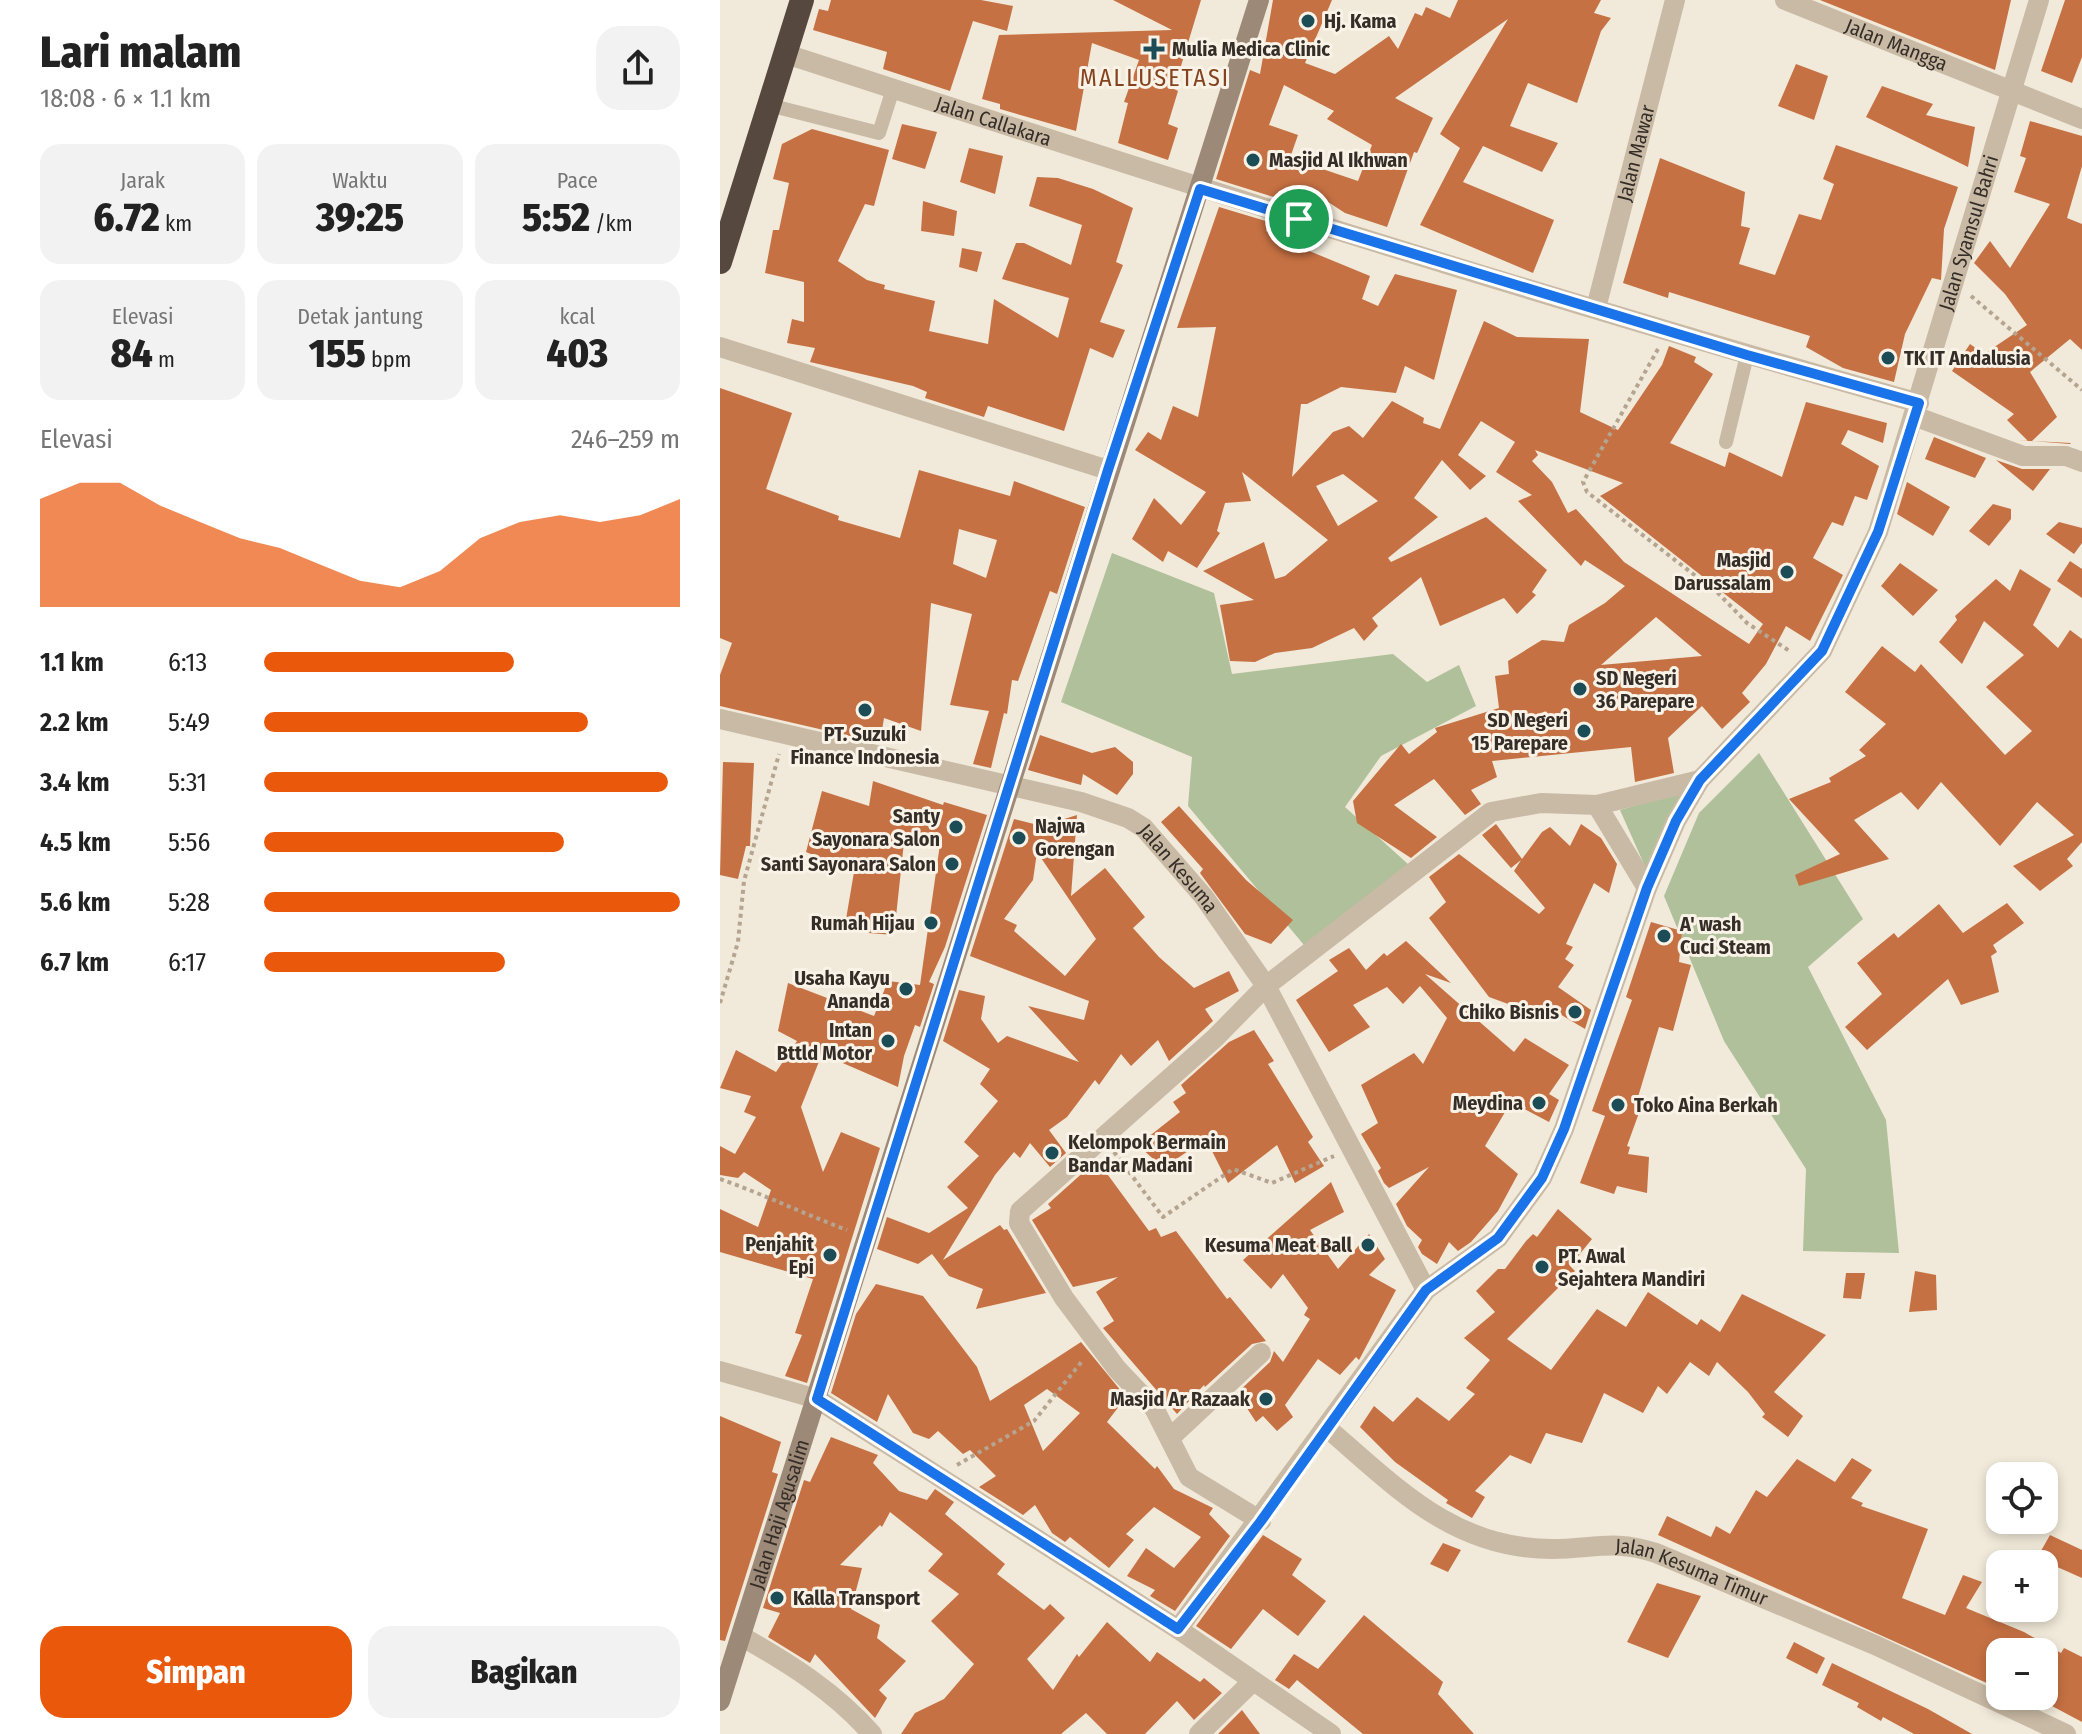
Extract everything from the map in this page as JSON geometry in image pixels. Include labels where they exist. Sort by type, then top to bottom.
[{"type":"highway","points":[[720,262],[802,0]]},
{"type":"street","name":"Jalan Haji Agusalim","points":[[720,1701],[724,1676],[741,1636],[869,1238],[1108,470],[1259,0]]},
{"type":"street","name":"Jalan Mawar","points":[[1596,308],[1675,0]]},
{"type":"street","name":"Jalan Mangga","points":[[1785,0],[2082,119]]},
{"type":"street","name":"Jalan Syamsul Bahri","points":[[1178,1629],[1261,1521],[1426,1290],[1498,1238],[1542,1178],[1564,1129],[1647,888],[1676,821],[1700,780],[1811,665],[1834,628],[1878,532],[2039,0]]},
{"type":"street","name":"Jalan Callakara","points":[[786,54],[1200,189],[1669,329],[1917,410],[2023,456],[2066,456],[2082,462]]},
{"type":"street","points":[[720,347],[1108,470]]},
{"type":"street","name":"Jalan Kesuma","points":[[720,719],[1081,802],[1128,818],[1144,828],[1204,897],[1266,986],[1426,1290]]},
{"type":"street","points":[[1261,1521],[1189,1477],[1154,1408],[1102,1349],[1064,1298],[1019,1223],[1024,1206],[1223,1030],[1266,986],[1491,812],[1541,803],[1597,805],[1700,780]]},
{"type":"street","points":[[1597,805],[1647,888]]},
{"type":"street","points":[[1171,1437],[1261,1353]]},
{"type":"street","points":[[720,1371],[817,1399],[1178,1629],[1331,1734]]},
{"type":"street","name":"Jalan Kesuma Timur","points":[[1326,1427],[1427,1512],[1456,1529],[1490,1543],[1554,1549],[1584,1545],[1633,1545],[1875,1645],[2066,1734]]},
{"type":"street","points":[[741,1636],[799,1668],[851,1709],[872,1734]]},
{"type":"street","points":[[1199,1734],[1252,1682]]},
{"type":"lane","points":[[769,105],[879,133],[893,89]]},
{"type":"lane","points":[[1726,442],[1747,355]]},
{"type":"path","points":[[1954,281],[2082,390]]},
{"type":"path","points":[[1669,329],[1583,482],[1587,492],[1719,594],[1747,623],[1811,665]]},
{"type":"path","points":[[720,1003],[738,942],[744,881],[784,736]]},
{"type":"path","points":[[1103,1138],[1163,1217],[1233,1169],[1272,1183],[1352,1148]]},
{"type":"path","points":[[720,1179],[756,1190],[792,1210],[869,1238]]},
{"type":"path","points":[[937,1476],[1034,1421],[1081,1361],[1102,1349]]},
{"type":"green space","points":[[1112,553],[1214,593],[1232,674],[1393,654],[1427,682],[1459,665],[1476,706],[1381,756],[1345,807],[1409,865],[1304,945],[1188,806],[1192,757],[1061,702]]},
{"type":"green space","points":[[1759,753],[1863,919],[1808,967],[1886,1120],[1899,1253],[1803,1251],[1806,1169],[1724,1041],[1664,896],[1699,813]]},
{"type":"green space","points":[[1685,791],[1647,871],[1620,810]]},
{"type":"building","points":[[831,0],[981,0],[1013,6],[1007,31],[973,21],[950,91],[883,69],[887,52],[813,30],[819,9],[828,11]]},
{"type":"building","points":[[1113,0],[1201,0],[1174,89],[1178,91],[1168,124],[1178,128],[1168,160],[1118,143],[1128,103],[1124,102],[1139,60],[1092,43],[1076,131],[1000,109],[1000,104],[982,99],[999,35],[1172,30]]},
{"type":"building","points":[[1273,0],[1332,0],[1305,63],[1335,74],[1389,36],[1398,49],[1415,13],[1422,16],[1426,7],[1450,18],[1458,0],[1601,0],[1594,13],[1611,18],[1601,31],[1577,103],[1528,83],[1510,126],[1558,143],[1542,172],[1483,146],[1463,182],[1554,220],[1533,273],[1420,225],[1460,148],[1440,134],[1508,19],[1395,98],[1433,118],[1417,153],[1414,152],[1387,227],[1345,213],[1313,192],[1308,202],[1279,191],[1277,198],[1216,179],[1250,70],[1260,74]],"holes":[[[1284,85],[1334,111],[1327,119],[1372,145],[1358,181],[1290,158],[1298,135],[1269,125]]]},
{"type":"building","points":[[1820,0],[2011,0],[1995,70]]},
{"type":"building","points":[[2065,0],[2082,0],[2082,57],[2072,83],[2041,71]]},
{"type":"building","points":[[1796,64],[1828,76],[1814,120],[1778,106]]},
{"type":"building","points":[[1882,86],[1933,104],[1926,115],[1975,127],[1968,167],[1866,117]]},
{"type":"building","points":[[2030,121],[2082,136],[2082,166],[2067,218],[2082,224],[2082,350],[2070,339],[2030,372],[2057,417],[2032,441],[2071,443],[2028,441],[2007,420],[2014,414],[1952,371],[1970,344],[1984,354],[2027,325],[2005,294],[1974,263],[1990,241],[2010,268],[2050,204],[2014,192],[2026,158],[2020,156]]},
{"type":"building","points":[[902,124],[937,132],[925,169],[892,159]]},
{"type":"building","points":[[812,129],[889,150],[874,206],[865,204],[838,261],[867,280],[885,285],[884,289],[935,301],[929,331],[988,344],[994,299],[1058,338],[1069,298],[1002,279],[1016,243],[1024,243],[1071,265],[1082,225],[1029,206],[1037,177],[1058,178],[1093,189],[1133,208],[1116,262],[1123,265],[1100,322],[1125,330],[1113,358],[1090,348],[1064,431],[988,406],[984,417],[925,398],[927,392],[913,386],[810,362],[815,348],[787,343],[792,319],[804,322],[804,282],[765,273],[773,230],[779,230],[789,183],[773,179],[782,144]]},
{"type":"building","points":[[1836,145],[1958,187],[1944,229],[1941,280],[1932,278],[1905,334],[1894,382],[1843,368],[1806,347],[1810,336],[1669,292],[1668,298],[1623,283],[1660,158],[1745,192],[1741,226],[1750,228],[1739,264],[1775,275],[1799,214],[1821,220],[1834,184],[1823,179]]},
{"type":"building","points":[[969,148],[1003,156],[995,194],[960,182]]},
{"type":"building","points":[[923,201],[957,211],[954,236],[921,231]]},
{"type":"building","points":[[1219,207],[1269,222],[1266,231],[1303,244],[1302,248],[1370,276],[1362,299],[1378,306],[1395,274],[1457,290],[1434,380],[1405,366],[1396,393],[1341,387],[1301,404],[1292,477],[1333,432],[1349,426],[1363,438],[1392,401],[1424,418],[1423,423],[1440,429],[1484,321],[1517,337],[1589,339],[1580,412],[1618,430],[1662,365],[1669,346],[1696,357],[1694,362],[1713,374],[1670,443],[1725,467],[1729,452],[1782,477],[1806,402],[1887,423],[1883,443],[1848,430],[1841,444],[1879,466],[1867,500],[1855,496],[1843,526],[1832,522],[1813,558],[1843,575],[1810,641],[1786,626],[1766,664],[1742,693],[1750,702],[1722,729],[1702,706],[1668,738],[1674,773],[1635,782],[1631,747],[1492,761],[1497,777],[1471,790],[1481,804],[1465,815],[1434,779],[1394,805],[1437,837],[1411,858],[1357,823],[1353,801],[1401,744],[1409,754],[1437,732],[1435,728],[1499,708],[1495,676],[1509,674],[1508,661],[1542,640],[1564,642],[1569,625],[1605,603],[1625,586],[1585,560],[1581,566],[1518,501],[1532,495],[1496,472],[1515,442],[1481,421],[1458,455],[1486,476],[1470,490],[1442,460],[1414,498],[1438,517],[1388,558],[1391,562],[1486,517],[1547,570],[1532,592],[1536,595],[1517,614],[1504,598],[1440,626],[1421,577],[1372,618],[1378,626],[1364,641],[1354,628],[1312,648],[1275,653],[1255,662],[1230,661],[1220,605],[1254,600],[1203,571],[1264,542],[1275,579],[1285,576],[1328,540],[1242,472],[1251,501],[1225,503],[1217,531],[1220,533],[1197,568],[1168,551],[1163,562],[1132,539],[1154,498],[1181,525],[1206,492],[1135,450],[1148,432],[1161,440],[1173,406],[1198,417],[1216,327],[1177,328]],"holes":[[[1535,450],[1623,483],[1600,496],[1763,624],[1749,644],[1624,562],[1576,509],[1568,513],[1552,482],[1532,461],[1538,455]],[[1343,474],[1378,501],[1338,526],[1316,486]],[[1656,617],[1702,656],[1601,665]]]},
{"type":"building","points":[[962,248],[982,252],[977,272],[959,267]]},
{"type":"building","points":[[720,388],[792,413],[766,489],[839,516],[838,520],[900,538],[919,470],[1010,496],[1014,481],[1085,507],[1057,594],[1050,591],[1018,681],[1012,680],[1007,714],[1004,713],[991,768],[973,764],[989,711],[950,705],[972,614],[931,603],[921,731],[884,718],[880,743],[720,706],[720,675],[732,643],[720,638]],"holes":[[[959,529],[997,540],[986,578],[953,564]]]},
{"type":"building","points":[[1934,437],[1986,458],[1975,478],[1925,459]]},
{"type":"building","points":[[1996,460],[2022,469],[2050,469],[2033,491]]},
{"type":"building","points":[[1907,482],[1950,507],[1933,536],[1897,514]]},
{"type":"building","points":[[1993,504],[2011,509],[2011,519],[1989,546],[1969,531]]},
{"type":"building","points":[[2059,522],[2082,528],[2082,543],[2074,554],[2046,534]]},
{"type":"building","points":[[2070,561],[2082,569],[2082,598],[2057,581]]},
{"type":"building","points":[[1900,563],[1938,590],[1913,616],[1881,586]]},
{"type":"building","points":[[2020,569],[2051,589],[2033,625],[2058,648],[2070,630],[2082,639],[2082,842],[2067,859],[2073,866],[2040,891],[2013,866],[2074,835],[2037,802],[2000,846],[1941,782],[1918,810],[1901,792],[1854,820],[1889,859],[1799,886],[1795,875],[1840,854],[1789,799],[1831,782],[1829,778],[1866,756],[1859,750],[1886,724],[1845,692],[1882,646],[1915,672],[1921,664],[2005,755],[2032,731],[1986,687],[2024,655],[1984,621],[1962,664],[1939,642],[1957,620],[1955,616],[1996,579],[2010,591]]},
{"type":"building","points":[[1040,735],[1092,753],[1115,747],[1133,762],[1133,774],[1117,795],[1083,774],[1081,785],[1028,770]]},
{"type":"building","points":[[723,762],[754,763],[750,846],[746,846],[738,879],[720,875]]},
{"type":"building","points":[[873,781],[943,805],[944,802],[987,815],[945,947],[929,982],[934,984],[920,1027],[915,1025],[904,1056],[898,1087],[822,1054],[801,1107],[823,1172],[841,1132],[880,1148],[807,1383],[785,1376],[802,1335],[795,1333],[813,1279],[720,1252],[720,1209],[758,1227],[771,1190],[744,1172],[738,1178],[720,1175],[720,1146],[735,1154],[756,1117],[744,1112],[751,1096],[720,1088],[736,1050],[776,1072],[797,1041],[778,1031],[788,983],[874,1016],[888,981],[920,985],[940,844],[905,833],[894,935],[844,931],[854,872],[806,852],[822,791],[869,806]]},
{"type":"building","points":[[1179,806],[1246,880],[1293,920],[1271,944],[1245,934],[1200,873],[1203,869],[1161,822]]},
{"type":"building","points":[[1077,815],[1071,896],[1105,868],[1145,917],[1133,928],[1159,957],[1194,988],[1229,971],[1239,991],[1205,1009],[1213,1021],[1169,1061],[1158,1040],[1131,1066],[1121,1054],[1099,1085],[1095,1080],[1067,1117],[1049,1130],[1066,1153],[1050,1167],[1030,1143],[1020,1158],[1014,1152],[995,1175],[943,1260],[1000,1225],[1007,1229],[1046,1293],[976,1309],[983,1289],[949,1276],[932,1254],[918,1264],[877,1249],[887,1217],[929,1233],[968,1208],[947,1187],[979,1156],[964,1142],[998,1101],[980,1084],[990,1069],[943,1041],[959,990],[985,996],[981,1019],[998,1043],[1007,1036],[1079,1062],[1028,1006],[1084,1020],[1089,1001],[970,956],[1014,819],[1042,826]],"holes":[[[1037,852],[1096,939],[1065,976],[1014,931],[1017,925],[1004,919],[1033,880]]]},
{"type":"building","points":[[1496,824],[1522,859],[1542,832],[1550,827],[1570,846],[1581,824],[1601,838],[1617,864],[1609,893],[1594,883],[1566,944],[1573,947],[1565,959],[1574,965],[1558,987],[1591,1010],[1585,1029],[1553,1010],[1547,1018],[1489,997],[1429,918],[1446,902],[1429,877],[1459,854],[1539,914],[1545,908],[1514,871],[1521,860],[1511,868],[1482,835]]},
{"type":"building","points":[[2007,903],[2024,923],[1993,945],[1997,952],[1991,956],[1999,992],[1961,1005],[1948,979],[1867,1050],[1845,1027],[1882,994],[1857,963],[1894,933],[1898,938],[1939,904],[1963,933]]},
{"type":"building","points":[[1651,922],[1682,931],[1679,962],[1691,965],[1673,1031],[1659,1027],[1638,1097],[1644,1099],[1627,1146],[1630,1147],[1628,1154],[1649,1157],[1647,1193],[1617,1186],[1614,1194],[1580,1183],[1605,1116],[1592,1111],[1632,1000],[1626,997]]},
{"type":"building","points":[[1406,941],[1451,983],[1425,974],[1514,1052],[1525,1038],[1569,1065],[1549,1094],[1559,1100],[1549,1122],[1511,1102],[1485,1146],[1518,1174],[1498,1211],[1471,1242],[1458,1251],[1449,1242],[1437,1264],[1422,1254],[1418,1247],[1422,1240],[1407,1226],[1396,1204],[1429,1167],[1389,1188],[1384,1183],[1378,1171],[1381,1168],[1361,1134],[1378,1123],[1361,1085],[1414,1053],[1423,1064],[1447,1018],[1420,986],[1403,1004],[1387,987],[1353,1005],[1370,1027],[1329,1052],[1296,1000],[1338,971],[1329,960],[1349,948],[1366,970],[1384,953],[1387,956]]},
{"type":"building","points":[[1254,1030],[1274,1061],[1268,1064],[1313,1137],[1308,1142],[1324,1166],[1295,1183],[1277,1145],[1228,1183],[1206,1139],[1163,1168],[1138,1145],[1180,1112],[1173,1102],[1186,1093],[1181,1085],[1229,1042]]},
{"type":"building","points":[[1097,1160],[1149,1231],[1156,1228],[1161,1237],[1176,1231],[1227,1299],[1230,1297],[1266,1341],[1252,1344],[1204,1385],[1177,1414],[1103,1328],[1114,1321],[1096,1292],[1118,1277],[1073,1287],[1032,1220],[1051,1208],[1048,1204]]},
{"type":"building","points":[[1331,1182],[1344,1212],[1310,1230],[1338,1269],[1369,1234],[1385,1259],[1369,1275],[1396,1290],[1359,1360],[1356,1357],[1340,1375],[1318,1359],[1285,1405],[1293,1417],[1277,1431],[1263,1416],[1256,1422],[1237,1393],[1270,1362],[1274,1351],[1283,1362],[1310,1319],[1304,1315],[1308,1308],[1283,1274],[1271,1289],[1243,1260]]},
{"type":"building","points":[[1558,1209],[1592,1239],[1570,1266],[1575,1271],[1507,1339],[1551,1370],[1597,1309],[1626,1327],[1648,1292],[1697,1325],[1701,1319],[1720,1332],[1742,1294],[1826,1335],[1774,1392],[1803,1416],[1788,1437],[1762,1417],[1765,1414],[1748,1392],[1717,1362],[1709,1376],[1690,1362],[1667,1394],[1658,1386],[1643,1413],[1604,1393],[1582,1443],[1546,1433],[1531,1464],[1510,1455],[1475,1491],[1485,1497],[1472,1518],[1446,1503],[1448,1500],[1395,1462],[1360,1427],[1374,1406],[1393,1422],[1417,1397],[1449,1421],[1475,1394],[1466,1388],[1490,1360],[1464,1338],[1495,1312],[1476,1291],[1498,1269],[1505,1269],[1533,1234],[1537,1237]]},
{"type":"building","points":[[1915,1271],[1936,1275],[1937,1310],[1909,1312]]},
{"type":"building","points":[[1846,1273],[1865,1273],[1861,1299],[1843,1298]]},
{"type":"building","points":[[876,1284],[923,1296],[977,1367],[990,1401],[1081,1342],[1126,1397],[1107,1422],[1155,1469],[1157,1466],[1174,1489],[1213,1508],[1209,1514],[1230,1536],[1175,1611],[1150,1596],[1155,1590],[1127,1576],[1146,1548],[1174,1568],[1201,1537],[1154,1507],[1126,1534],[1134,1540],[1109,1568],[1070,1537],[1065,1542],[1052,1533],[1035,1505],[1023,1515],[979,1487],[996,1476],[970,1450],[963,1454],[938,1431],[929,1439],[913,1433],[888,1394],[877,1422],[831,1393],[856,1314]],"holes":[[[1047,1389],[1080,1413],[1043,1451],[1024,1405]]]},
{"type":"building","points":[[720,1416],[781,1442],[772,1472],[778,1474],[725,1641],[720,1640]]},
{"type":"building","points":[[831,1437],[878,1455],[873,1463],[899,1491],[927,1500],[935,1489],[954,1502],[945,1514],[1005,1564],[997,1574],[1044,1610],[1050,1604],[1065,1618],[1027,1659],[1053,1690],[1077,1654],[1079,1657],[1107,1622],[1150,1662],[1157,1652],[1200,1682],[1204,1678],[1222,1693],[1194,1720],[1177,1701],[1145,1734],[1107,1734],[1086,1713],[1061,1734],[901,1734],[915,1713],[944,1699],[974,1664],[931,1621],[959,1594],[928,1571],[943,1554],[890,1512],[882,1527],[880,1525],[840,1565],[862,1568],[851,1609],[880,1625],[877,1638],[906,1661],[879,1690],[887,1698],[875,1718],[815,1654],[810,1663],[768,1637],[780,1613],[763,1608],[804,1480],[810,1482]]},
{"type":"building","points":[[1852,1458],[1872,1470],[1851,1498],[1863,1503],[1861,1506],[1928,1529],[1902,1598],[1945,1615],[1963,1575],[1982,1582],[1966,1608],[1986,1616],[1986,1622],[2000,1622],[2035,1638],[1986,1638],[1986,1683],[1658,1535],[1667,1516],[1711,1537],[1716,1526],[1730,1534],[1756,1490],[1767,1497],[1797,1459],[1835,1482]]},
{"type":"building","points":[[1263,1535],[1302,1559],[1292,1575],[1326,1601],[1298,1636],[1263,1609],[1231,1649],[1196,1626]]},
{"type":"building","points":[[2050,1535],[2082,1550],[2082,1578],[2058,1567],[2058,1550],[2042,1550]]},
{"type":"building","points":[[1443,1543],[1461,1550],[1448,1572],[1430,1564]]},
{"type":"building","points":[[1657,1583],[1701,1596],[1668,1658],[1627,1642]]},
{"type":"building","points":[[1364,1615],[1443,1682],[1438,1694],[1474,1734],[1363,1734],[1297,1680],[1289,1689],[1275,1680],[1294,1654],[1318,1669]]},
{"type":"building","points":[[1794,1642],[1825,1658],[1817,1674],[1786,1658]]},
{"type":"building","points":[[2064,1648],[2082,1657],[2082,1722],[2058,1709],[2058,1651],[2061,1653]]},
{"type":"building","points":[[1832,1663],[1972,1734],[1914,1734],[1883,1717],[1881,1721],[1857,1707],[1859,1703],[1822,1685]]},
{"type":"building","points":[[1242,1710],[1260,1734],[1218,1734]]},
{"type":"place","name":"Hj. Kama","points":[[1308,21]]},
{"type":"place","name":"Mulia Medica Clinic","points":[[1154,49]]},
{"type":"place","name":"Masjid Al Ikhwan","points":[[1253,160]]},
{"type":"place","name":"TK IT Andalusia","points":[[1888,358]]},
{"type":"place","name":"Masjid Darussalam","points":[[1787,572]]},
{"type":"place","name":"SD Negeri 36 Parepare","points":[[1580,689]]},
{"type":"place","name":"PT. Suzuki Finance Indonesia","points":[[865,710]]},
{"type":"place","name":"SD Negeri 15 Parepare","points":[[1584,731]]},
{"type":"place","name":"Santy Sayonara Salon","points":[[956,827]]},
{"type":"place","name":"Najwa Gorengan","points":[[1019,838]]},
{"type":"place","name":"Santi Sayonara Salon","points":[[952,864]]},
{"type":"place","name":"Rumah Hijau","points":[[931,923]]},
{"type":"place","name":"A' wash Cuci Steam","points":[[1664,936]]},
{"type":"place","name":"Usaha Kayu Ananda","points":[[906,989]]},
{"type":"place","name":"Chiko Bisnis","points":[[1575,1012]]},
{"type":"place","name":"Intan Bttld Motor","points":[[888,1041]]},
{"type":"place","name":"Meydina","points":[[1539,1103]]},
{"type":"place","name":"Toko Aina Berkah","points":[[1618,1105]]},
{"type":"place","name":"Kelompok Bermain Bandar Madani","points":[[1052,1153]]},
{"type":"place","name":"Kesuma Meat Ball","points":[[1368,1245]]},
{"type":"place","name":"Penjahit Epi","points":[[830,1255]]},
{"type":"place","name":"PT. Awal Sejahtera Mandiri","points":[[1542,1267]]},
{"type":"place","name":"Masjid Ar Razaak","points":[[1266,1399]]},
{"type":"place","name":"Kalla Transport","points":[[777,1598]]},
{"type":"district","name":"MALLUSETASI","points":[[1155,78]]},
{"type":"route","points":[[1200,189],[1299,219],[1747,355],[1919,403],[1878,532],[1822,651],[1700,780],[1676,821],[1647,888],[1564,1129],[1542,1178],[1498,1238],[1426,1290],[1261,1521],[1178,1629],[817,1399],[1108,470],[1200,189]]}]
